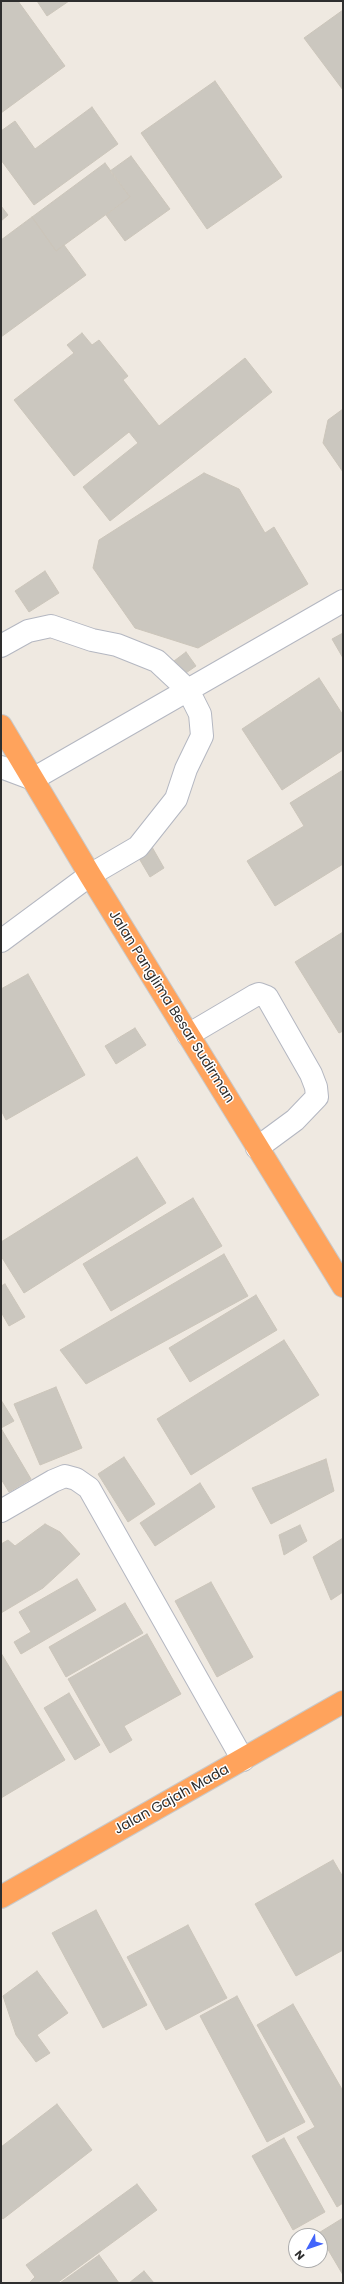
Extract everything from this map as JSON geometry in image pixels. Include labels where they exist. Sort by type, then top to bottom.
[{"type":"highway","name":"Jalan Panglima Besar Sudirman","points":[[1,726],[90,875],[343,1286]]},
{"type":"highway","name":"Jalan Gajah Mada","points":[[1,1897],[343,1702]]},
{"type":"street","points":[[1,767],[33,779],[343,601]]},
{"type":"street","points":[[1,646],[28,631],[51,626],[92,640],[116,645],[157,661],[188,690],[200,714],[202,736],[186,769],[176,799],[138,847],[90,875],[1,940]]},
{"type":"street","points":[[188,1035],[254,996],[262,995],[267,997],[312,1074],[316,1087],[316,1097],[295,1120],[257,1148]]},
{"type":"street","points":[[1,1511],[53,1481],[65,1476],[76,1479],[89,1488],[243,1760]]},
{"type":"building","points":[[1,1],[18,1],[65,66],[1,113]]},
{"type":"building","points":[[37,1],[69,1],[47,16]]},
{"type":"building","points":[[343,10],[343,90],[304,38]]},
{"type":"building","points":[[215,81],[282,177],[207,229],[141,133]]},
{"type":"building","points":[[92,107],[118,144],[34,205],[1,160],[1,131],[15,121],[35,149]]},
{"type":"building","points":[[131,156],[170,209],[125,241],[106,215],[130,197],[110,171]]},
{"type":"building","points":[[105,163],[130,197],[56,251],[32,217]]},
{"type":"building","points":[[1,206],[8,215],[1,221]]},
{"type":"building","points":[[32,217],[56,251],[64,245],[86,275],[1,337],[1,240]]},
{"type":"building","points":[[82,333],[92,345],[99,340],[128,376],[123,380],[159,426],[245,358],[272,392],[110,521],[83,487],[138,443],[129,432],[74,476],[14,400],[74,353],[67,345]]},
{"type":"building","points":[[343,409],[343,472],[323,443],[328,420]]},
{"type":"building","points":[[204,473],[239,489],[265,533],[274,527],[308,584],[198,648],[135,628],[93,568],[99,540]]},
{"type":"building","points":[[45,571],[59,593],[29,612],[15,591]]},
{"type":"building","points":[[343,633],[343,658],[332,639]]},
{"type":"building","points":[[186,652],[196,666],[183,675],[174,661]]},
{"type":"building","points":[[319,678],[343,715],[343,750],[282,790],[242,729]]},
{"type":"building","points":[[343,770],[343,864],[275,906],[247,861],[304,826],[290,803]]},
{"type":"building","points":[[152,847],[164,868],[150,877],[137,855]]},
{"type":"building","points":[[343,932],[343,1031],[339,1033],[295,962]]},
{"type":"building","points":[[28,974],[85,1075],[6,1120],[1,1110],[1,989]]},
{"type":"building","points":[[135,1028],[146,1045],[116,1064],[105,1046]]},
{"type":"building","points":[[137,1157],[166,1203],[24,1293],[1,1256],[1,1242]]},
{"type":"building","points":[[193,1198],[222,1246],[111,1311],[83,1264]]},
{"type":"building","points":[[224,1254],[248,1296],[86,1384],[60,1350]]},
{"type":"building","points":[[5,1284],[25,1317],[9,1326],[1,1312],[1,1286]]},
{"type":"building","points":[[256,1295],[277,1330],[190,1382],[169,1348]]},
{"type":"building","points":[[284,1340],[319,1395],[191,1475],[157,1419]]},
{"type":"building","points":[[56,1387],[82,1448],[40,1465],[14,1404]]},
{"type":"building","points":[[1,1400],[14,1421],[1,1428]]},
{"type":"building","points":[[2,1430],[31,1479],[9,1492],[1,1479]]},
{"type":"building","points":[[124,1457],[155,1504],[128,1522],[98,1474]]},
{"type":"building","points":[[326,1459],[334,1491],[271,1524],[252,1488]]},
{"type":"building","points":[[200,1483],[215,1507],[155,1546],[140,1523]]},
{"type":"building","points":[[45,1524],[60,1532],[80,1554],[43,1588],[1,1613],[1,1544],[8,1540],[15,1546]]},
{"type":"building","points":[[300,1525],[307,1541],[284,1555],[279,1535]]},
{"type":"building","points":[[343,1538],[343,1592],[331,1600],[313,1557]]},
{"type":"building","points":[[77,1579],[96,1610],[21,1654],[14,1642],[31,1632],[19,1612]]},
{"type":"building","points":[[211,1582],[253,1657],[217,1677],[175,1601]]},
{"type":"building","points":[[125,1603],[143,1633],[66,1677],[49,1647]]},
{"type":"building","points":[[147,1634],[181,1694],[124,1726],[132,1740],[110,1753],[68,1679]]},
{"type":"building","points":[[1,1653],[65,1760],[1,1798]]},
{"type":"building","points":[[69,1693],[100,1745],[75,1760],[44,1708]]},
{"type":"building","points":[[333,1860],[343,1877],[343,1950],[296,1976],[255,1904]]},
{"type":"building","points":[[96,1910],[147,2005],[103,2028],[52,1933]]},
{"type":"building","points":[[188,1925],[227,1998],[166,2030],[127,1957]]},
{"type":"building","points":[[37,1971],[68,2013],[37,2035],[50,2053],[36,2062],[16,2035],[3,1996]]},
{"type":"building","points":[[237,1996],[305,2122],[267,2142],[200,2016]]},
{"type":"building","points":[[293,2004],[343,2091],[343,2203],[337,2207],[297,2137],[315,2127],[257,2025]]},
{"type":"building","points":[[57,2104],[92,2150],[3,2219],[1,2216],[1,2147]]},
{"type":"building","points":[[284,2138],[325,2212],[297,2228],[292,2228],[252,2156]]},
{"type":"building","points":[[137,2184],[157,2210],[57,2283],[29,2283],[35,2277],[26,2265]]},
{"type":"building","points":[[343,2218],[343,2275],[328,2250],[328,2228],[327,2228]]},
{"type":"building","points":[[99,2255],[119,2283],[60,2283]]},
{"type":"building","points":[[144,2271],[154,2283],[129,2283]]}]
